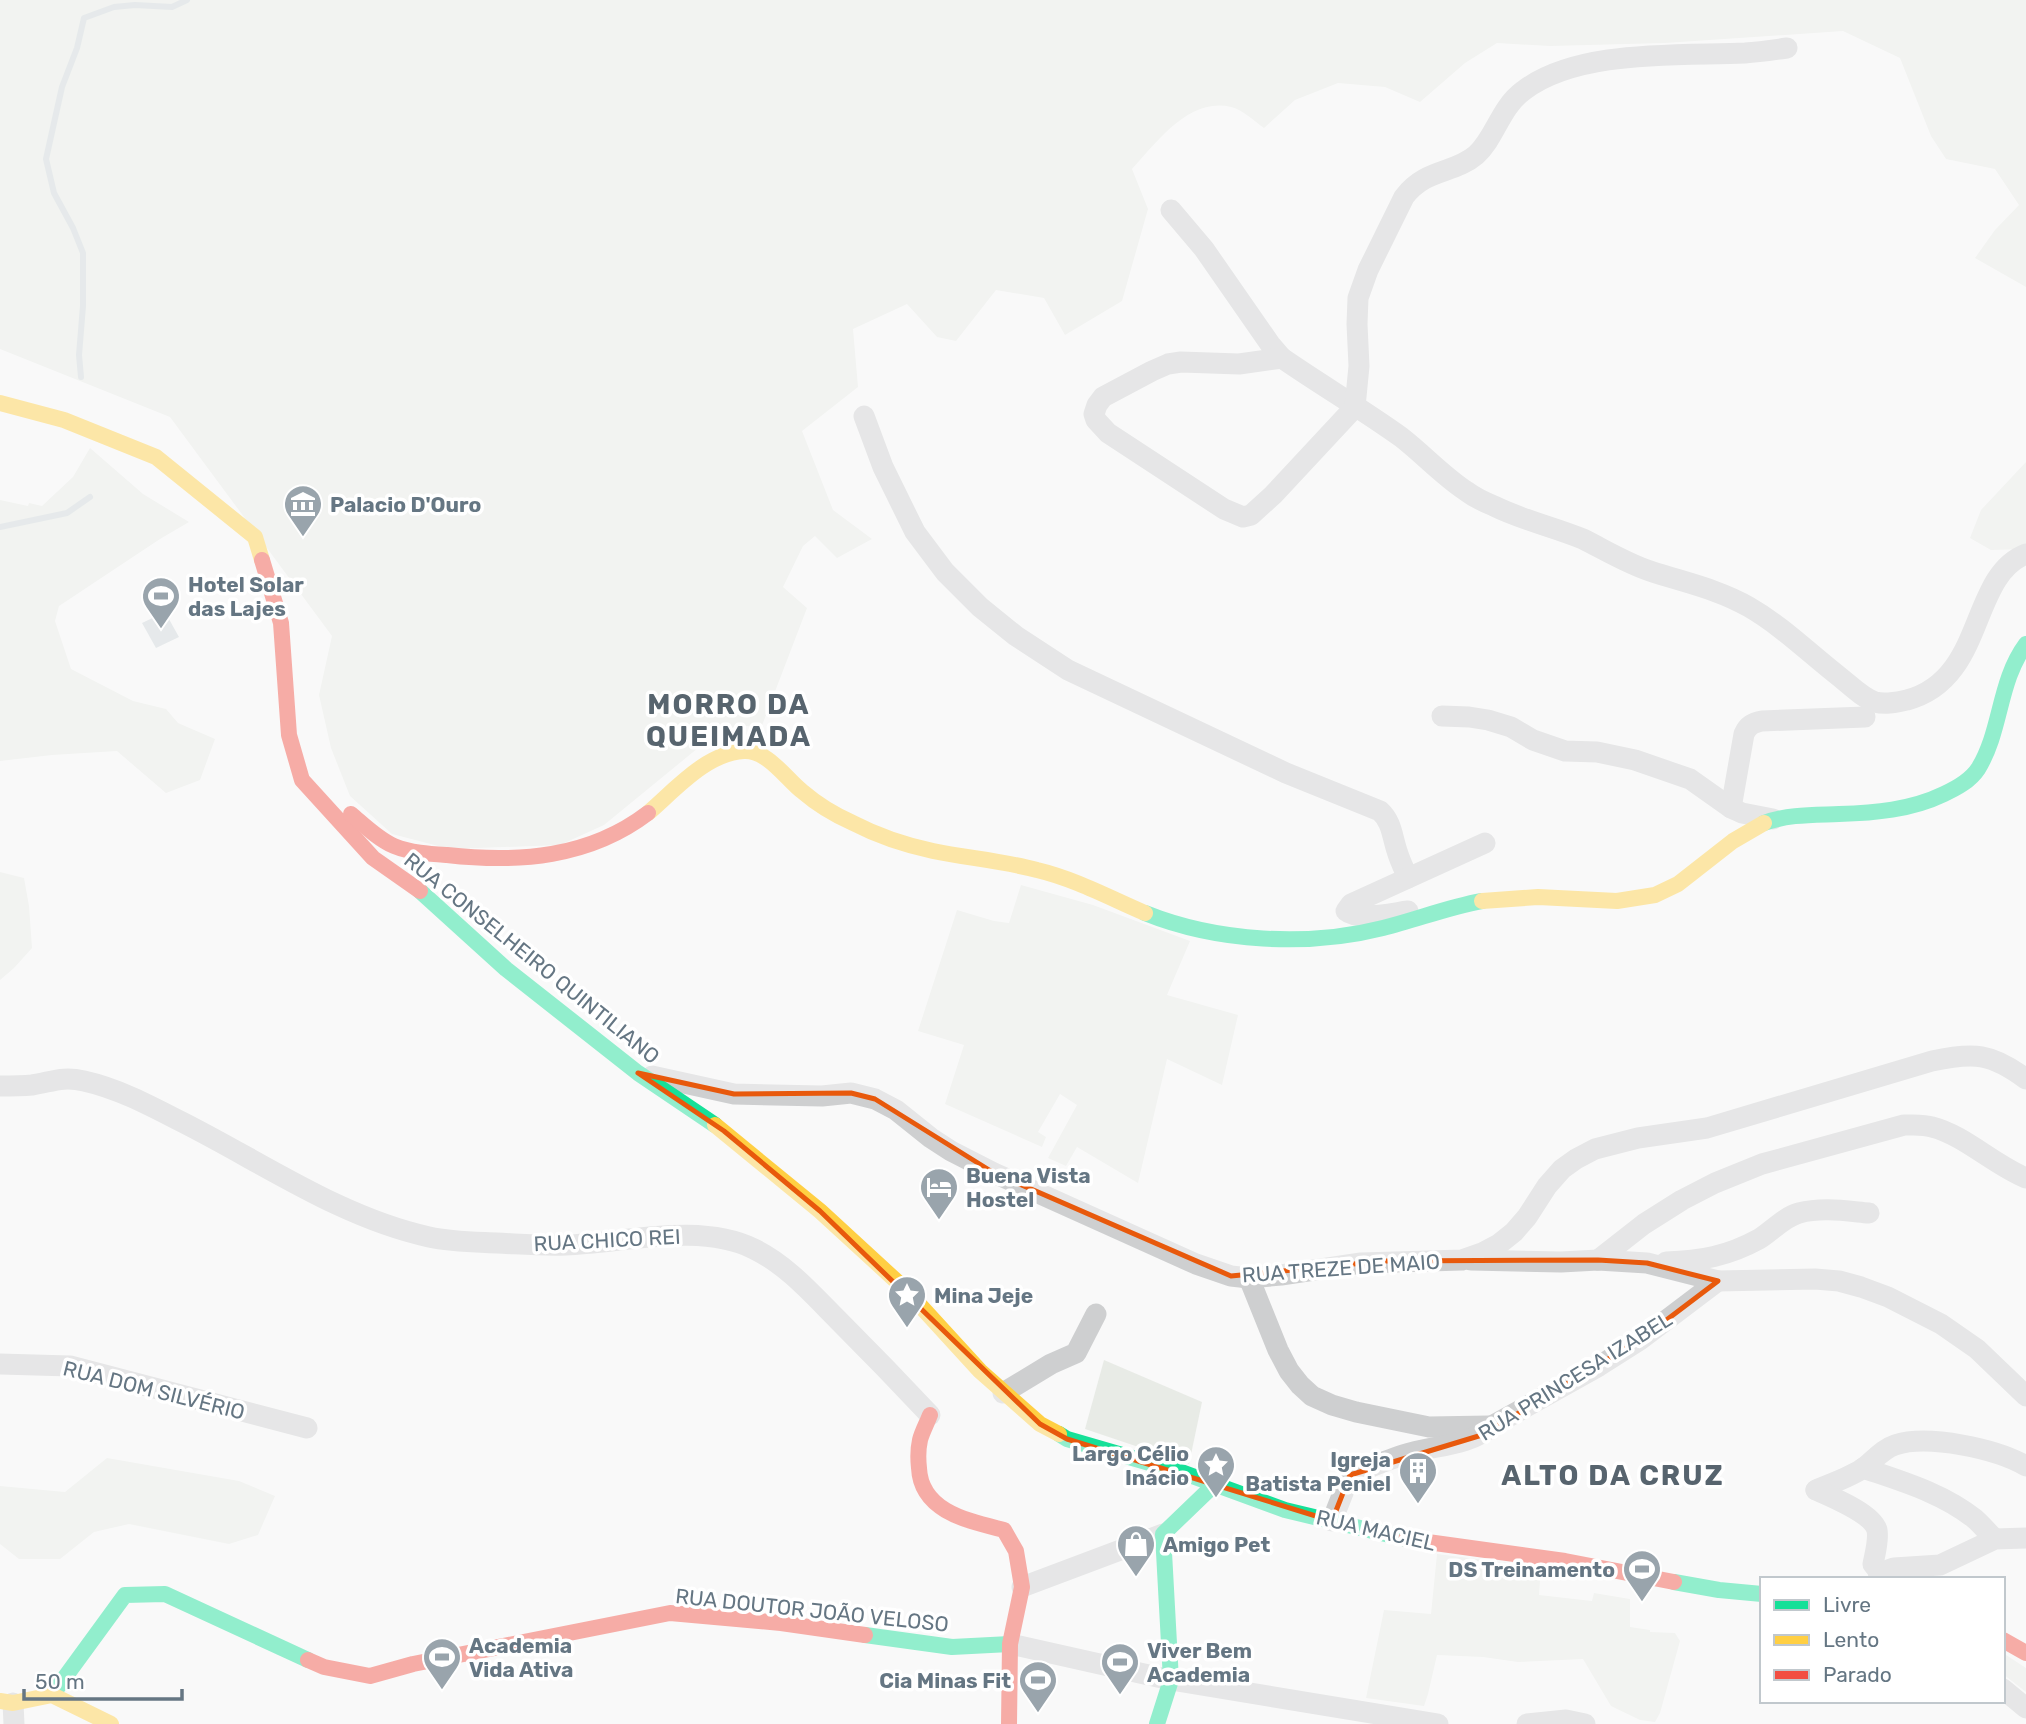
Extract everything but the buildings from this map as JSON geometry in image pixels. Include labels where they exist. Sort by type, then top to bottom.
[{"type":"street","points":[[1282,358],[1239,364],[1168,364],[1103,397],[1094,414],[1108,433],[1224,509],[1243,517],[1251,514],[1273,495],[1355,407],[1359,366],[1358,298],[1368,270],[1404,197],[1422,180],[1475,156],[1506,108],[1522,91],[1581,64],[1787,48]]},
{"type":"street","points":[[1171,210],[1204,248],[1282,358],[1402,438],[1466,492],[1496,508],[1576,536],[1632,564],[1724,594],[1774,624],[1862,694],[1877,702],[1910,699],[1942,682],[1959,660],[1990,592],[2002,573],[2026,555]]},
{"type":"street","name":"RUA CONSELHEIRO QUINTILIANO","points":[[0,402],[64,420],[156,457],[255,537],[281,623],[289,735],[302,780],[373,858],[427,896],[506,969],[638,1073],[724,1131],[820,1211],[905,1289],[980,1371],[1040,1424],[1067,1439],[1214,1484]]},
{"type":"street","points":[[863,416],[883,467],[915,532],[945,572],[980,607],[1016,636],[1068,670],[1286,773],[1380,811],[1392,827],[1397,850],[1408,878]]},
{"type":"street","points":[[1485,842],[1351,904],[1346,912],[1365,916],[1496,899],[1637,899],[1673,887],[1728,844],[1773,819],[1804,814],[1888,811],[1918,804],[1950,791],[1970,779],[1984,762],[2004,688],[2013,663],[2026,644]]},
{"type":"street","points":[[1442,716],[1488,720],[1565,751],[1612,754],[1657,767],[1690,779],[1742,813],[1773,819]]},
{"type":"street","points":[[1731,808],[1744,734],[1752,723],[1865,717]]},
{"type":"street","points":[[302,780],[394,846],[475,860],[531,857],[571,852],[608,839],[635,823],[696,772],[715,760],[744,751],[760,753],[816,803],[836,816],[879,836],[917,847],[1050,874],[1182,926],[1252,936],[1351,934],[1380,929],[1472,903]]},
{"type":"street","name":"RUA TREZE DE MAIO","points":[[638,1073],[734,1094],[822,1096],[851,1093],[874,1099],[896,1110],[930,1138],[951,1151],[994,1172],[1196,1264],[1231,1276],[1249,1278],[1361,1263],[1462,1260],[1499,1244],[1527,1217],[1547,1186],[1562,1170],[1576,1159],[1605,1146],[1637,1138],[1707,1128],[1932,1061],[1958,1055],[1979,1055],[1997,1060],[2026,1079]]},
{"type":"street","name":"RUA CHICO REI","points":[[0,1086],[30,1085],[62,1078],[107,1087],[193,1127],[334,1203],[390,1227],[431,1237],[474,1242],[566,1245],[643,1236],[687,1236],[723,1239],[752,1248],[779,1263],[811,1293],[930,1415]]},
{"type":"street","points":[[1598,1260],[1644,1224],[1714,1183],[1775,1160],[1904,1125],[1927,1126],[1949,1133],[1996,1163],[2026,1178]]},
{"type":"street","points":[[1462,1260],[1598,1260],[1647,1263],[1710,1259],[1761,1238],[1796,1213],[1835,1210],[1869,1213]]},
{"type":"street","points":[[1647,1263],[1718,1281],[1815,1279],[1839,1281],[1861,1287],[1914,1309],[1941,1324],[1978,1349],[2026,1396]]},
{"type":"street","points":[[1249,1278],[1289,1371],[1312,1395],[1332,1405],[1356,1412],[1429,1427],[1492,1426]]},
{"type":"street","name":"RUA PRINCESA IZABEL","points":[[1332,1521],[1350,1475],[1403,1455],[1482,1435],[1492,1426],[1640,1340],[1718,1281]]},
{"type":"street","points":[[1003,1393],[1051,1364],[1076,1353],[1096,1314]]},
{"type":"street","name":"RUA DOM SILVÉRIO","points":[[0,1364],[70,1366],[307,1428]]},
{"type":"street","points":[[930,1415],[920,1440],[918,1472],[926,1496],[939,1508],[965,1520],[1004,1530],[1016,1550],[1022,1587],[1010,1644],[1009,1724]]},
{"type":"street","points":[[2026,1466],[1990,1451],[1947,1443],[1894,1445],[1863,1468],[1816,1490],[1871,1521],[1877,1530],[1873,1564],[1879,1576],[1894,1568],[1940,1564],[1994,1539],[2026,1538]]},
{"type":"street","points":[[1863,1468],[1923,1489],[1945,1500],[1976,1519],[1994,1539]]},
{"type":"street","points":[[1022,1587],[1163,1534],[1214,1484]]},
{"type":"street","name":"RUA MACIEL","points":[[1214,1484],[1286,1510],[1404,1539],[1565,1561],[1719,1590],[1760,1594]]},
{"type":"street","points":[[1157,1724],[1171,1680],[1163,1534]]},
{"type":"street","name":"RUA DOUTOR JOÃO VELOSO","points":[[52,1695],[125,1595],[164,1594],[324,1667],[370,1676],[413,1664],[670,1613],[780,1623],[952,1647],[1010,1644]]},
{"type":"street","points":[[2005,1641],[2026,1653]]},
{"type":"street","points":[[1010,1644],[1171,1680],[1438,1724]]},
{"type":"street","points":[[2005,1691],[2026,1708]]},
{"type":"street","points":[[9,1709],[52,1695],[111,1724]]},
{"type":"street","points":[[1527,1724],[1566,1720],[1585,1724]]},
{"type":"highlighted area","points":[[638,1073],[734,1094],[851,1093],[875,1099],[994,1173],[1231,1276],[1384,1261],[1598,1260],[1647,1263],[1718,1281],[1640,1340],[1482,1435],[1350,1475],[1332,1521],[1067,1439],[1040,1424],[820,1211],[724,1131]]},
{"type":"shaded area","points":[[0,0],[2026,0],[2026,287],[1975,258],[1995,230],[2019,205],[1995,169],[1946,159],[1931,136],[1900,58],[1843,31],[1665,43],[1550,46],[1497,43],[1465,63],[1420,102],[1385,87],[1338,83],[1295,100],[1264,128],[1235,108],[1216,106],[1201,109],[1175,124],[1132,169],[1148,209],[1122,301],[1065,335],[1044,298],[996,290],[956,341],[937,337],[907,304],[853,329],[858,387],[802,431],[833,510],[872,539],[837,558],[815,536],[803,546],[783,587],[807,608],[761,728],[747,726],[720,730],[604,825],[560,845],[450,849],[392,834],[350,796],[331,748],[319,695],[332,636],[170,417],[0,349]]},
{"type":"shaded area","points":[[90,448],[143,494],[189,522],[59,606],[55,621],[71,669],[133,701],[166,709],[178,723],[215,739],[200,780],[166,793],[117,751],[0,761],[0,500],[42,506],[73,477]]},
{"type":"shaded area","points":[[2026,462],[2026,549],[1991,550],[1970,538],[1981,510]]},
{"type":"shaded area","name":"Hotel Solar das Lajes","points":[[165,612],[179,637],[156,648],[142,623]]},
{"type":"shaded area","points":[[0,872],[24,878],[32,948],[0,980]]},
{"type":"shaded area","points":[[1021,885],[1093,905],[1190,941],[1167,995],[1238,1015],[1222,1085],[1167,1059],[1138,1183],[1077,1147],[1066,1166],[1048,1158],[1077,1105],[1060,1094],[1038,1132],[1046,1137],[1042,1147],[945,1104],[964,1045],[918,1031],[957,910],[1009,923]]},
{"type":"shaded area","points":[[1104,1360],[1202,1402],[1189,1464],[1085,1429]]},
{"type":"shaded area","points":[[107,1458],[239,1481],[275,1496],[258,1535],[229,1544],[129,1524],[94,1532],[60,1559],[19,1559],[0,1544],[0,1486],[65,1492]]},
{"type":"shaded area","points":[[1437,1554],[1541,1567],[1539,1595],[1592,1601],[1594,1593],[1630,1599],[1630,1627],[1650,1632],[1675,1633],[1680,1641],[1660,1713],[1655,1722],[1640,1720],[1611,1706],[1583,1659],[1518,1662],[1437,1655],[1424,1706],[1366,1698],[1384,1610],[1431,1614]]},
{"type":"shaded area","points":[[2005,1654],[2026,1668],[2026,1692],[2005,1676]]},
{"type":"waterway","points":[[81,377],[79,355],[83,253],[54,193],[46,159],[62,87],[77,48],[84,18],[114,7],[172,7],[187,0]]},
{"type":"waterway","points":[[0,527],[67,513],[90,497]]},
{"type":"traffic: fast","points":[[1764,823],[1792,816],[1892,810],[1931,799],[1963,784],[1975,773],[1986,754],[2010,674],[2026,644]]},
{"type":"traffic: fast","points":[[420,891],[506,969],[638,1073],[715,1125]]},
{"type":"traffic: fast","points":[[1145,913],[1173,923],[1232,936],[1263,939],[1324,938],[1383,928],[1482,901]]},
{"type":"traffic: fast","points":[[1059,1434],[1067,1439],[1184,1473],[1285,1510],[1406,1539]]},
{"type":"traffic: fast","points":[[1157,1724],[1171,1680],[1163,1534],[1215,1484]]},
{"type":"traffic: fast","points":[[1674,1582],[1760,1594]]},
{"type":"traffic: fast","points":[[52,1695],[125,1595],[165,1594],[308,1660]]},
{"type":"traffic: fast","points":[[865,1635],[952,1647],[1010,1644]]},
{"type":"traffic: slow","points":[[0,403],[64,420],[156,457],[255,537],[262,560]]},
{"type":"traffic: slow","points":[[648,813],[704,765],[730,753],[753,752],[769,760],[809,797],[840,817],[872,832],[923,849],[1011,864],[1051,874],[1145,913]]},
{"type":"traffic: slow","points":[[1482,901],[1538,897],[1617,901],[1655,895],[1678,884],[1733,841],[1764,823]]},
{"type":"traffic: slow","points":[[715,1125],[820,1211],[905,1289],[980,1371],[1040,1424],[1059,1434]]},
{"type":"traffic: slow","points":[[0,1701],[13,1703],[52,1695],[111,1724]]},
{"type":"traffic: jam","points":[[262,560],[281,623],[289,735],[302,780],[373,858],[420,891]]},
{"type":"traffic: jam","points":[[351,814],[382,840],[400,848],[427,854],[500,858],[552,854],[577,848],[602,840],[648,813]]},
{"type":"traffic: jam","points":[[930,1415],[919,1443],[918,1454],[922,1483],[928,1495],[938,1505],[962,1518],[1004,1530],[1016,1551],[1022,1587],[1010,1644],[1009,1724]]},
{"type":"traffic: jam","points":[[1406,1539],[1565,1561],[1674,1582]]},
{"type":"traffic: jam","points":[[308,1660],[324,1667],[370,1676],[413,1664],[670,1613],[781,1623],[865,1635]]},
{"type":"traffic: jam","points":[[2005,1641],[2026,1653]]},
{"type":"place","name":"Palacio D'Ouro","points":[[303,538]]},
{"type":"place","name":"Hotel Solar das Lajes","points":[[161,630]]},
{"type":"place","name":"Buena Vista Hostel","points":[[939,1221]]},
{"type":"place","name":"Mina Jeje","points":[[907,1329]]},
{"type":"place","name":"Largo Célio Inácio","points":[[1216,1499]]},
{"type":"place","name":"Igreja Batista Peniel","points":[[1418,1505]]},
{"type":"place","name":"Amigo Pet","points":[[1136,1578]]},
{"type":"place","name":"DS Treinamento","points":[[1642,1603]]},
{"type":"place","name":"Academia Vida Ativa","points":[[442,1691]]},
{"type":"place","name":"Viver Bem Academia","points":[[1120,1696]]},
{"type":"place","name":"Cia Minas Fit","points":[[1038,1714]]},
{"type":"district","name":"MORRO DA QUEIMADA","points":[[729,720]]},
{"type":"district","name":"ALTO DA CRUZ","points":[[1613,1475]]}]
